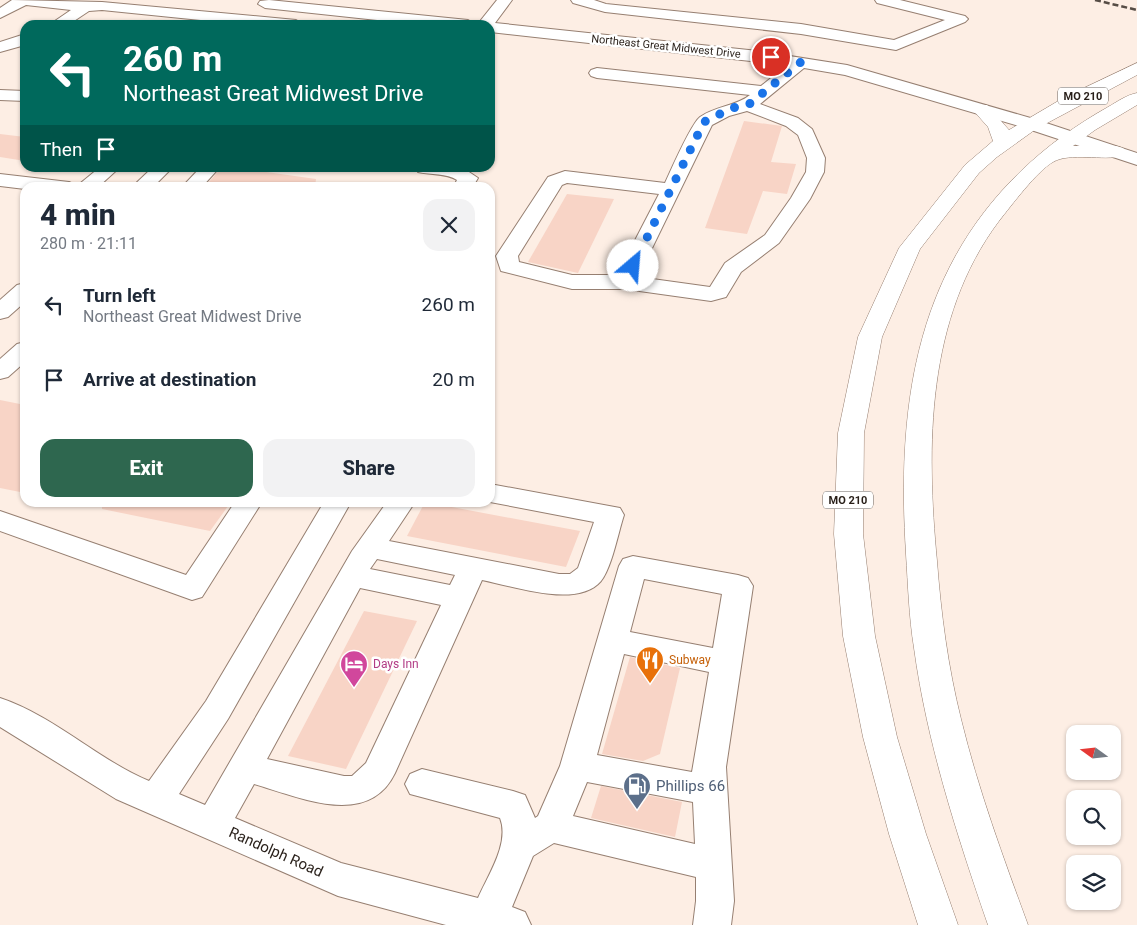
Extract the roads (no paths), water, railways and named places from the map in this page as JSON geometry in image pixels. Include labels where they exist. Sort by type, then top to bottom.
[{"type":"highway","name":"MO 210","points":[[938,925],[899,809],[868,685],[853,582],[849,532],[849,462],[853,422],[862,369],[887,292],[914,241],[929,218],[972,169],[1003,142],[1028,124],[1137,68]]},
{"type":"highway","name":"MO 210","points":[[1008,925],[983,858],[960,780],[930,648],[923,593],[919,517],[918,432],[927,360],[950,284],[970,247],[992,214],[1022,180],[1071,138],[1137,98]]},
{"type":"highway","points":[[981,109],[994,121],[1002,134],[1003,142]]},
{"type":"highway","points":[[1098,121],[1098,129],[1103,138],[1116,152]]},
{"type":"highway","points":[[1049,156],[1116,152]]},
{"type":"street","points":[[0,14],[20,0],[86,7],[102,6],[235,20]]},
{"type":"street","points":[[328,20],[352,0]]},
{"type":"street","points":[[488,20],[505,0]]},
{"type":"street","points":[[578,0],[604,8],[801,29],[896,45],[960,19],[882,0]]},
{"type":"street","points":[[246,2],[422,20]]},
{"type":"street","points":[[65,20],[86,7]]},
{"type":"street","points":[[714,51],[734,21],[748,7]]},
{"type":"street","name":"Northeast Great Midwest Drive","points":[[495,28],[801,62],[872,76],[1137,159]]},
{"type":"street","points":[[0,47],[14,45],[20,42]]},
{"type":"street","points":[[625,282],[704,122],[728,110],[748,105],[801,62]]},
{"type":"street","points":[[597,73],[764,91]]},
{"type":"street","points":[[0,95],[20,96]]},
{"type":"street","points":[[671,190],[565,177],[555,180],[507,256],[509,266],[538,275],[572,282],[625,282],[711,294],[718,292],[733,268],[756,253],[772,239],[800,199],[815,172],[816,158],[806,133],[792,122],[748,105]]},
{"type":"street","points":[[92,182],[105,172]]},
{"type":"street","points":[[147,182],[158,172]]},
{"type":"street","points":[[196,182],[206,172]]},
{"type":"street","points":[[458,172],[468,178],[466,182]]},
{"type":"street","points":[[0,180],[20,182]]},
{"type":"street","points":[[0,312],[20,294]]},
{"type":"street","points":[[370,547],[559,585],[574,585],[585,579],[590,573],[610,516],[495,494]]},
{"type":"street","points":[[0,521],[192,589],[247,507]]},
{"type":"street","points":[[156,800],[217,710],[335,507]]},
{"type":"street","points":[[213,825],[352,576],[398,507]]},
{"type":"street","points":[[519,845],[551,827],[578,766],[633,566],[738,586],[708,767],[715,901],[712,925]]},
{"type":"street","points":[[245,768],[334,790],[353,791],[368,785],[378,773],[473,568]]},
{"type":"street","points":[[352,576],[459,598]]},
{"type":"street","points":[[613,640],[726,663]]},
{"type":"street","name":"Randolph Road","points":[[0,711],[55,742],[128,788],[338,879],[500,922]]},
{"type":"street","points":[[578,766],[710,790]]},
{"type":"street","points":[[422,784],[513,806],[521,826],[519,845],[500,922]]},
{"type":"street","points":[[551,827],[713,865]]},
{"type":"railway","points":[[1095,0],[1137,10]]},
{"type":"place","name":"Subway","points":[[650,684]]},
{"type":"place","name":"Days Inn","points":[[354,688]]},
{"type":"place","name":"Phillips 66","points":[[637,810]]}]
